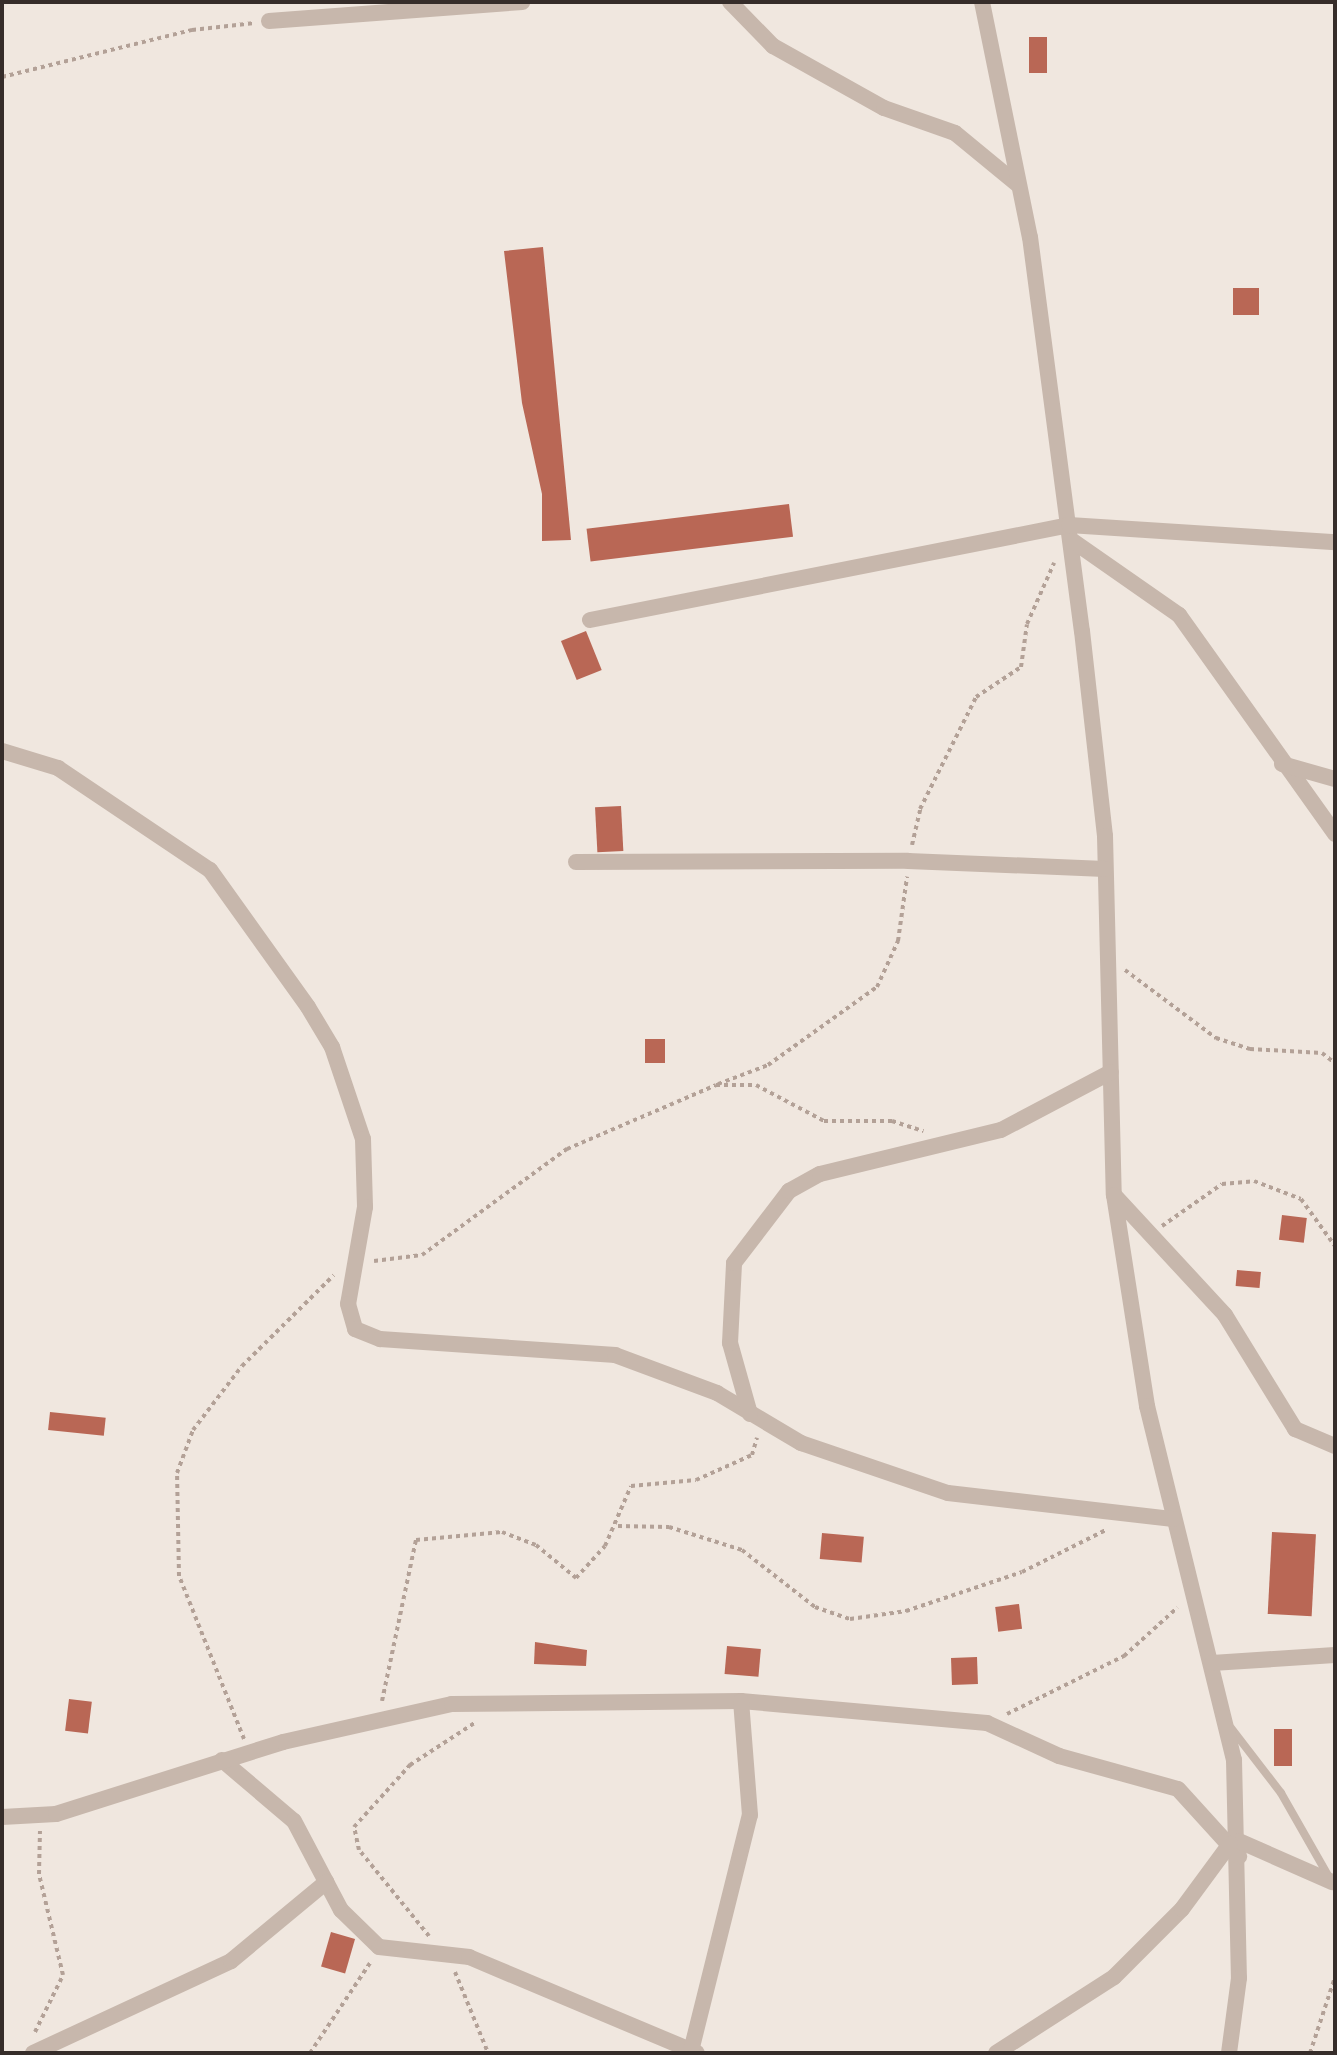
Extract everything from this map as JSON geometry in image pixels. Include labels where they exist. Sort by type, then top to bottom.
[{"type":"street","points":[[269,21],[522,2]]},
{"type":"street","points":[[730,2],[773,46],[884,108],[955,133],[1017,184]]},
{"type":"street","points":[[982,2],[1017,184],[1069,532],[1105,869],[1114,1195],[1147,1406],[1190,1593],[1230,1728],[1239,1978],[1229,2053]]},
{"type":"street","points":[[1069,532],[1179,615],[1282,764],[1335,834]]},
{"type":"street","points":[[590,620],[1069,532],[1335,542]]},
{"type":"street","points":[[2,751],[45,760],[178,845],[210,870],[278,957],[332,1047],[354,1099],[366,1163],[358,1259],[348,1317],[380,1339],[615,1355],[678,1375],[801,1443],[948,1493],[1134,1518],[1174,1519]]},
{"type":"street","points":[[1282,764],[1335,779]]},
{"type":"street","points":[[576,862],[908,861],[1105,869]]},
{"type":"street","points":[[754,1417],[730,1343],[734,1263],[789,1191],[820,1174],[946,1148],[1001,1130],[1111,1072]]},
{"type":"street","points":[[1114,1195],[1154,1232],[1225,1315],[1295,1429],[1335,1446]]},
{"type":"street","points":[[1212,1663],[1335,1655]]},
{"type":"street","points":[[2,1817],[45,1815],[249,1752],[375,1720],[509,1701],[741,1701],[987,1723],[1059,1756],[1178,1789],[1236,1848],[1334,1886]]},
{"type":"street","points":[[222,1760],[294,1821],[356,1932],[379,1947],[418,1957],[442,1953],[469,1957],[694,2052],[750,1815],[741,1701]]},
{"type":"street","points":[[996,2053],[1114,1977],[1182,1909],[1236,1848]]},
{"type":"street","points":[[32,2047],[231,1961],[326,1882]]},
{"type":"lane","points":[[1230,1728],[1281,1793],[1334,1886]]},
{"type":"path","points":[[2,77],[192,30],[269,21]]},
{"type":"path","points":[[249,1752],[179,1576],[179,1463],[193,1430],[242,1366],[358,1259],[395,1263],[422,1255],[567,1149],[768,1065],[877,987],[898,941],[908,861],[920,809],[976,697],[1021,667],[1027,624],[1055,557]]},
{"type":"path","points":[[1108,956],[1216,1038],[1250,1049],[1322,1053],[1335,1063]]},
{"type":"path","points":[[716,1085],[756,1085],[824,1121],[914,1124],[946,1148]]},
{"type":"path","points":[[1154,1232],[1207,1191],[1254,1181],[1301,1199],[1335,1246]]},
{"type":"path","points":[[375,1720],[416,1540],[502,1532],[536,1545],[576,1578],[617,1526],[639,1481],[696,1480],[752,1455],[754,1417]]},
{"type":"path","points":[[617,1526],[669,1527],[742,1550],[815,1607],[850,1619],[906,1611],[1022,1572],[1134,1518]]},
{"type":"path","points":[[987,1723],[1131,1652],[1190,1593]]},
{"type":"path","points":[[488,2053],[442,1953],[359,1850],[354,1827],[410,1765],[509,1701]]},
{"type":"path","points":[[32,2047],[63,1975],[39,1874],[45,1815]]},
{"type":"path","points":[[310,2053],[379,1947]]},
{"type":"path","points":[[1310,2053],[1335,1977]]},
{"type":"building","points":[[1029,37],[1047,37],[1047,73],[1029,73]]},
{"type":"building","points":[[543,247],[571,540],[542,541],[542,494],[522,403],[504,251]]},
{"type":"building","points":[[1233,288],[1259,288],[1259,315],[1233,315]]},
{"type":"building","points":[[789,504],[793,537],[591,562],[587,529]]},
{"type":"building","points":[[586,631],[602,670],[577,680],[561,641]]},
{"type":"building","points":[[621,806],[623,851],[597,852],[595,807]]},
{"type":"building","points":[[645,1039],[665,1039],[665,1063],[645,1063]]},
{"type":"building","points":[[1282,1215],[1307,1218],[1304,1243],[1279,1240]]},
{"type":"building","points":[[1237,1270],[1261,1272],[1260,1288],[1236,1286]]},
{"type":"building","points":[[50,1412],[106,1418],[104,1436],[48,1430]]},
{"type":"building","points":[[1272,1532],[1316,1534],[1312,1616],[1268,1614]]},
{"type":"building","points":[[822,1533],[864,1537],[862,1563],[820,1559]]},
{"type":"building","points":[[1019,1604],[1022,1629],[998,1632],[995,1607]]},
{"type":"building","points":[[535,1642],[587,1650],[586,1666],[534,1664]]},
{"type":"building","points":[[727,1646],[761,1649],[758,1677],[725,1674]]},
{"type":"building","points":[[977,1657],[978,1684],[952,1685],[951,1658]]},
{"type":"building","points":[[69,1699],[92,1702],[88,1734],[65,1731]]},
{"type":"building","points":[[1274,1729],[1292,1729],[1292,1766],[1274,1766]]},
{"type":"building","points":[[331,1932],[355,1939],[345,1973],[321,1967]]}]
